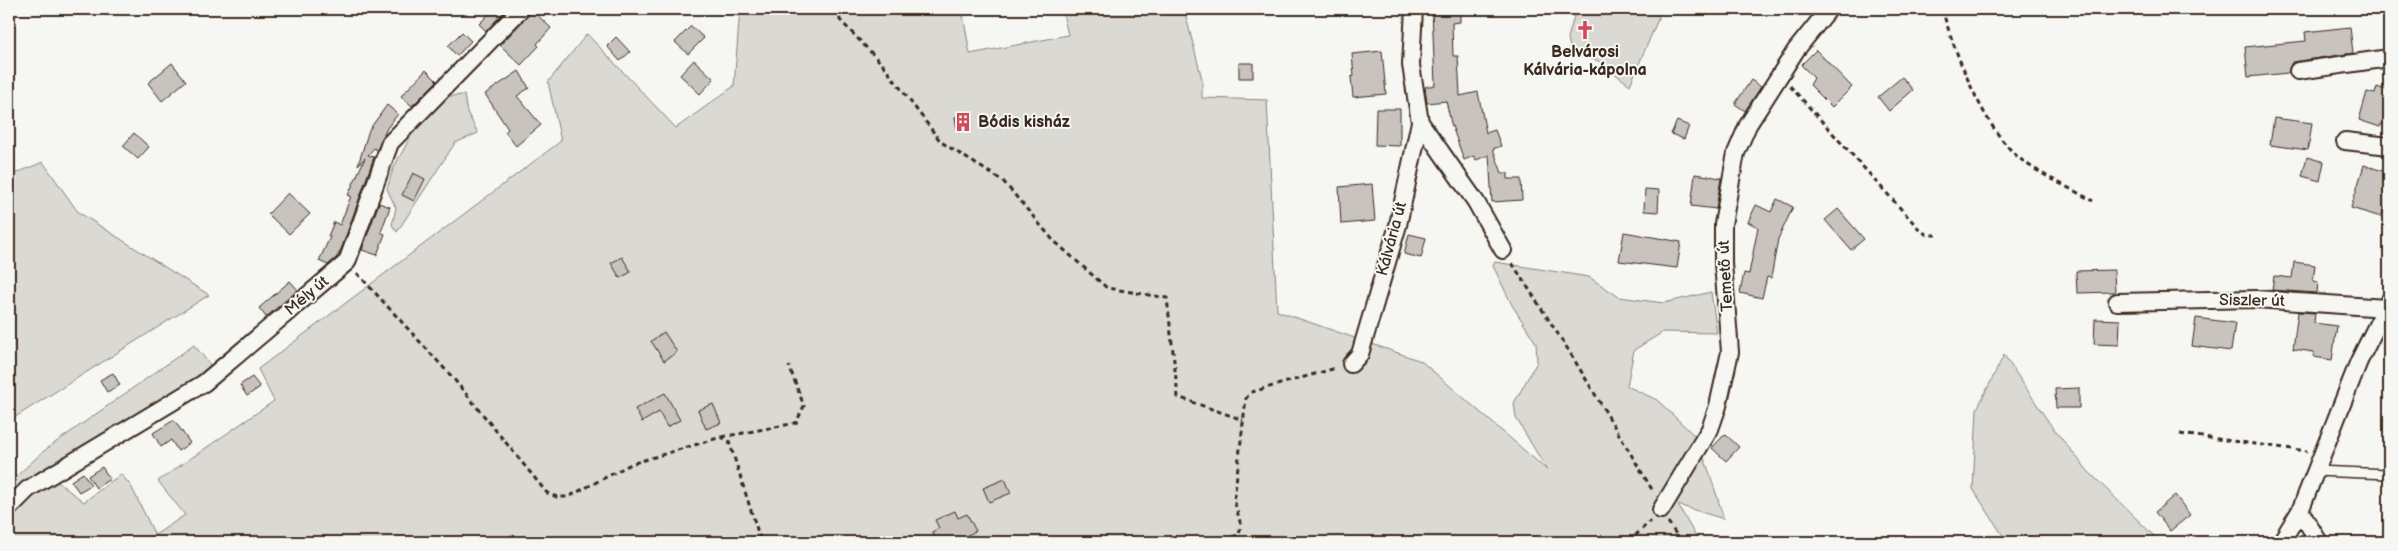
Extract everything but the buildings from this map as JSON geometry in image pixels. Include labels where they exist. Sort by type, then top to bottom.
[{"type":"street","name":"Mély út","points":[[9,508],[28,489],[204,383],[347,262],[390,144],[521,9]]},
{"type":"street","name":"Kálvária út","points":[[1356,359],[1398,225],[1420,122],[1411,65],[1414,9]]},
{"type":"street","name":"Temető út","points":[[1661,510],[1701,444],[1718,406],[1730,352],[1723,263],[1723,224],[1736,153],[1748,125],[1796,50],[1829,9]]},
{"type":"street","points":[[2298,71],[2389,58]]},
{"type":"street","name":"Kálvária út","points":[[1420,122],[1476,202],[1503,250]]},
{"type":"street","points":[[2345,141],[2389,146]]},
{"type":"street","name":"Siszler út","points":[[2117,302],[2256,299],[2388,305],[2359,361],[2314,471],[2300,511],[2281,542]]},
{"type":"street","points":[[2300,511],[2319,542]]},
{"type":"lane","points":[[2314,471],[2389,474]]},
{"type":"path","points":[[838,9],[840,20],[883,65],[941,142],[1003,181],[1053,240],[1107,288],[1167,298],[1178,397],[1243,420]]},
{"type":"path","points":[[1942,9],[1953,44],[1968,80],[1986,115],[2005,141],[2022,161],[2093,201]]},
{"type":"path","points":[[1781,75],[1920,230],[1927,235],[1936,235]]},
{"type":"path","points":[[1503,250],[1574,359],[1651,486],[1661,510],[1681,542]]},
{"type":"path","points":[[347,262],[453,378],[547,493],[557,497],[568,497],[631,464],[721,438],[796,423],[804,406],[789,366]]},
{"type":"path","points":[[1215,542],[1239,534],[1241,525],[1234,500],[1246,398],[1252,392],[1356,359]]},
{"type":"path","points":[[2180,434],[2322,453]]},
{"type":"path","points":[[721,438],[729,441],[761,542]]},
{"type":"path","points":[[1629,542],[1661,510]]},
{"type":"path","points":[[1011,542],[1018,542]]},
{"type":"shaded area","points":[[740,9],[962,9],[970,54],[1068,35],[1062,9],[1184,9],[1202,79],[1202,98],[1267,100],[1277,311],[1421,361],[1547,470],[1516,418],[1514,403],[1537,362],[1536,343],[1512,305],[1493,266],[1495,262],[1589,277],[1619,297],[1664,303],[1711,292],[1717,333],[1663,332],[1634,350],[1627,386],[1657,400],[1696,437],[1724,519],[1678,505],[1699,542],[9,542],[9,483],[45,450],[194,345],[211,366],[56,481],[84,502],[121,474],[131,486],[155,535],[185,515],[158,481],[274,401],[258,369],[561,141],[548,82],[587,34],[676,128],[734,86]]},
{"type":"shaded area","points":[[1576,9],[1652,9],[1659,17],[1630,85],[1598,61],[1571,52],[1568,38]]},
{"type":"shaded area","points":[[464,95],[467,112],[478,133],[455,143],[397,232],[392,225],[396,208],[387,189],[393,169],[413,132],[448,96]]},
{"type":"shaded area","points":[[43,162],[78,212],[209,295],[9,421],[9,176]]},
{"type":"shaded area","points":[[2004,355],[2052,427],[2088,471],[2160,542],[2007,542],[1973,489],[1977,409]]},
{"type":"shaded area","points":[[2195,537],[2201,542],[2160,542]]},
{"type":"place","name":"Belvárosi Kálvária-kápolna","points":[[1585,30]]},
{"type":"place","name":"Bódis kisház","points":[[963,122]]}]
